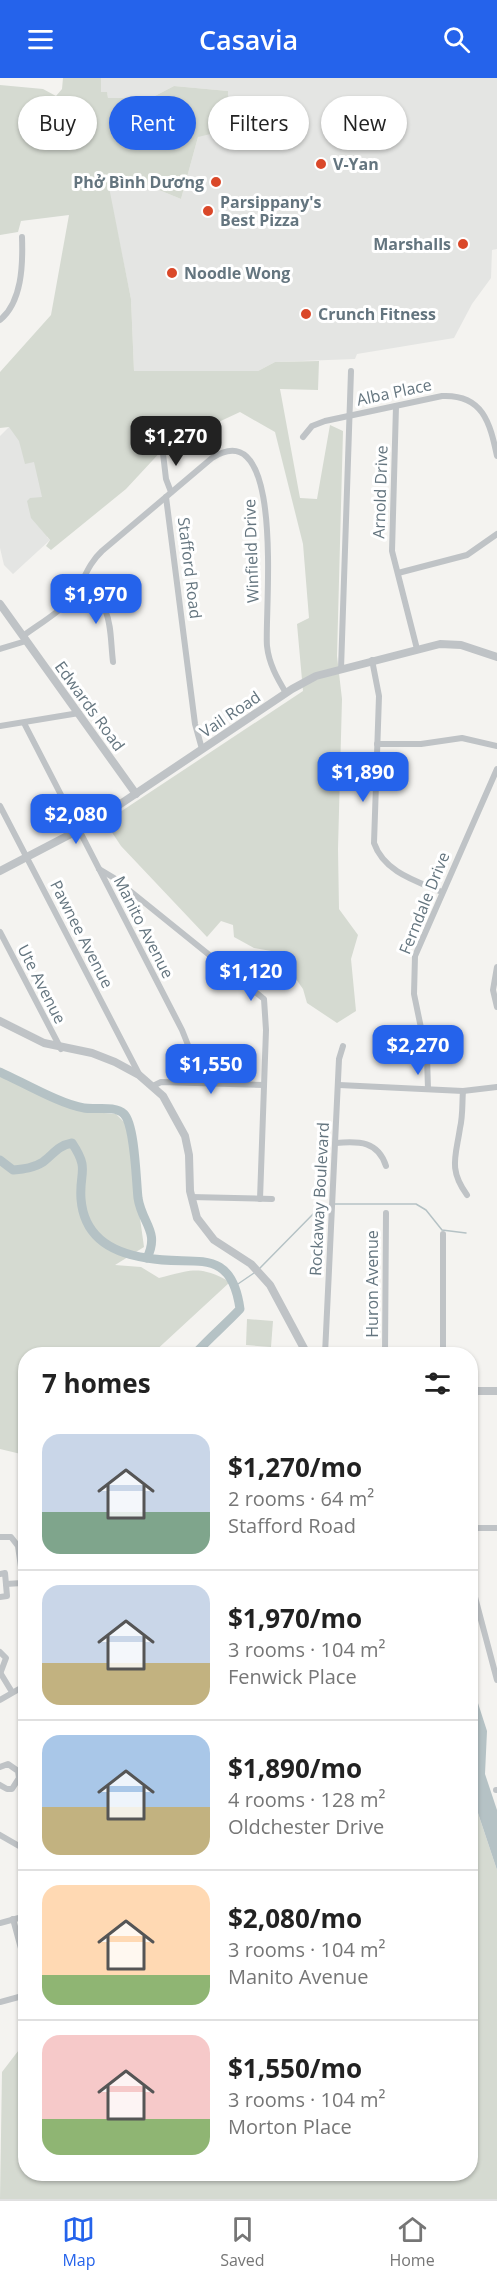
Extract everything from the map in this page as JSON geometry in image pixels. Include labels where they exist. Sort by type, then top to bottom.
[{"type":"street","points":[[0,320],[11,309],[17,295],[22,237]]},
{"type":"street","points":[[341,669],[351,370]]},
{"type":"street","name":"Alba Place","points":[[303,437],[307,430],[318,423],[442,396],[466,399],[487,418],[497,456]]},
{"type":"street","name":"Arnold Drive","points":[[396,406],[392,540],[417,649]]},
{"type":"street","name":"Stafford Road","points":[[162,445],[195,724],[202,748]]},
{"type":"street","name":"Winfield Drive","points":[[0,649],[25,638],[63,607],[79,587],[93,560],[168,495],[221,453],[242,454],[255,465],[261,485],[267,531],[267,645],[271,665],[286,693]]},
{"type":"street","points":[[398,573],[467,555],[488,543],[497,534]]},
{"type":"street","points":[[79,587],[94,594],[103,604],[113,662]]},
{"type":"street","name":"Edwards Road","points":[[0,604],[136,794]]},
{"type":"street","name":"Vail Road","points":[[0,871],[79,829],[136,794],[202,748],[315,676],[417,649],[450,644],[497,657]]},
{"type":"street","points":[[372,660],[378,688],[374,840],[377,850],[389,867],[442,892]]},
{"type":"street","points":[[0,726],[79,712]]},
{"type":"street","name":"Manito Avenue","points":[[24,723],[193,1053],[194,1082]]},
{"type":"street","points":[[377,744],[421,744],[462,738],[497,746]]},
{"type":"street","name":"Ferndale Drive","points":[[428,1089],[427,1057],[414,994],[413,967],[416,950],[497,769]]},
{"type":"street","name":"Pawnee Avenue","points":[[0,806],[139,1075]]},
{"type":"street","points":[[99,869],[114,878],[262,996],[266,1006],[260,1199]]},
{"type":"street","name":"Ute Avenue","points":[[0,932],[61,1049]]},
{"type":"street","points":[[497,967],[493,990],[497,1007]]},
{"type":"street","points":[[0,1021],[28,1036],[61,1049],[106,1058],[139,1075],[153,1086],[169,1105],[185,1136],[189,1155],[191,1197],[197,1218],[207,1232],[255,1267],[261,1274],[278,1296],[304,1347]]},
{"type":"street","name":"Rockaway Boulevard","points":[[325,1347],[331,1194],[336,1143],[339,1059],[343,1046]]},
{"type":"street","points":[[153,1086],[160,1082],[264,1085]]},
{"type":"street","points":[[339,1085],[463,1090],[497,1087]]},
{"type":"street","points":[[463,1090],[460,1128],[453,1160],[460,1186],[466,1195]]},
{"type":"street","points":[[336,1143],[373,1145],[378,1149],[386,1166]]},
{"type":"street","points":[[191,1197],[272,1200]]},
{"type":"street","name":"Huron Avenue","points":[[385,1347],[386,1213]]},
{"type":"street","points":[[443,1234],[443,1347]]},
{"type":"street","points":[[478,1391],[497,1391]]},
{"type":"street","points":[[478,1528],[497,1528]]},
{"type":"street","points":[[0,1537],[11,1537],[18,1546]]},
{"type":"street","points":[[0,1574],[5,1573],[7,1596],[0,1597]]},
{"type":"street","points":[[6,1584],[18,1582]]},
{"type":"street","points":[[478,1605],[493,1653],[497,1680]]},
{"type":"street","points":[[0,1653],[6,1658],[1,1674],[12,1692]]},
{"type":"street","points":[[0,1700],[18,1689]]},
{"type":"street","points":[[0,1767],[8,1764],[18,1771]]},
{"type":"street","points":[[0,1785],[7,1790],[12,1789],[18,1780]]},
{"type":"street","points":[[0,1835],[18,1845]]},
{"type":"street","points":[[0,1923],[18,1918]]},
{"type":"street","points":[[13,1919],[18,1937]]},
{"type":"street","points":[[0,2002],[18,1997]]},
{"type":"shaded area","points":[[63,78],[101,78],[101,92],[107,92],[109,98],[109,150],[194,150],[181,199],[127,177],[108,182],[131,299],[134,371],[258,371],[275,362],[319,361],[318,390],[280,389],[300,498],[317,499],[330,425],[343,431],[337,656],[342,699],[338,849],[339,909],[358,935],[351,959],[356,1011],[337,1023],[307,1003],[303,989],[277,952],[254,948],[234,937],[233,925],[221,921],[207,937],[121,846],[105,822],[303,691],[297,624],[309,618],[303,544],[275,432],[240,412],[165,447],[126,489],[51,550],[46,546],[50,540],[31,518],[27,501],[30,498],[42,497],[34,462],[25,464],[19,441],[9,427],[0,428],[0,372],[51,315],[69,215],[21,221],[18,232],[0,235],[0,85],[43,89],[56,96],[62,89]]},
{"type":"shaded area","points":[[101,78],[497,78],[497,249],[492,250],[491,278],[472,304],[454,338],[357,354],[355,359],[275,362],[258,371],[134,371],[131,299],[107,181],[127,177],[181,199],[198,137],[208,122],[208,150],[309,150],[309,96],[225,96],[228,91],[174,86],[155,96],[109,96],[108,98],[107,93],[101,92]]},
{"type":"shaded area","points":[[174,86],[228,91],[228,96],[208,96],[208,135],[198,137],[196,144],[196,96],[155,96]]},
{"type":"shaded area","points":[[49,417],[47,537],[50,540],[13,574],[4,565],[0,548],[0,436],[9,427]]},
{"type":"shaded area","points":[[0,1075],[80,1111],[116,1114],[127,1125],[144,1247],[115,1265],[141,1267],[159,1278],[188,1271],[203,1271],[230,1282],[160,1347],[18,1347],[18,1453],[0,1449]]},
{"type":"shaded area","points":[[247,1319],[273,1321],[271,1347],[246,1345]]},
{"type":"shaded area","points":[[478,1703],[487,1731],[485,1774],[497,1810],[497,1870],[478,1813]]},
{"type":"shaded area","points":[[478,1813],[497,1870],[497,2199],[0,2199],[2,2072],[18,2051],[18,2181],[478,2181]]},
{"type":"waterway","points":[[0,1072],[75,1106],[110,1109],[124,1114],[131,1129],[140,1207],[151,1234],[151,1249],[147,1258],[208,1262],[219,1267],[228,1275],[235,1289],[240,1309],[201,1347]]},
{"type":"waterway","points":[[0,1160],[13,1170],[28,1168],[40,1164],[59,1148],[72,1143],[81,1159],[81,1199],[88,1224],[102,1241],[112,1247],[134,1256],[147,1258]]},
{"type":"waterway","points":[[333,1204],[416,1204],[426,1210],[442,1230],[466,1233]]},
{"type":"waterway","points":[[260,1268],[319,1208],[328,1205]]},
{"type":"waterway","points":[[235,1286],[254,1273]]},
{"type":"place","name":"V-Yan","points":[[321,164]]},
{"type":"place","name":"Phở Bình Dương","points":[[216,182]]},
{"type":"place","name":"Parsippany's Best Pizza","points":[[208,211]]},
{"type":"place","name":"Marshalls","points":[[463,244]]},
{"type":"place","name":"Noodle Wong","points":[[172,273]]},
{"type":"place","name":"Crunch Fitness","points":[[306,314]]}]
